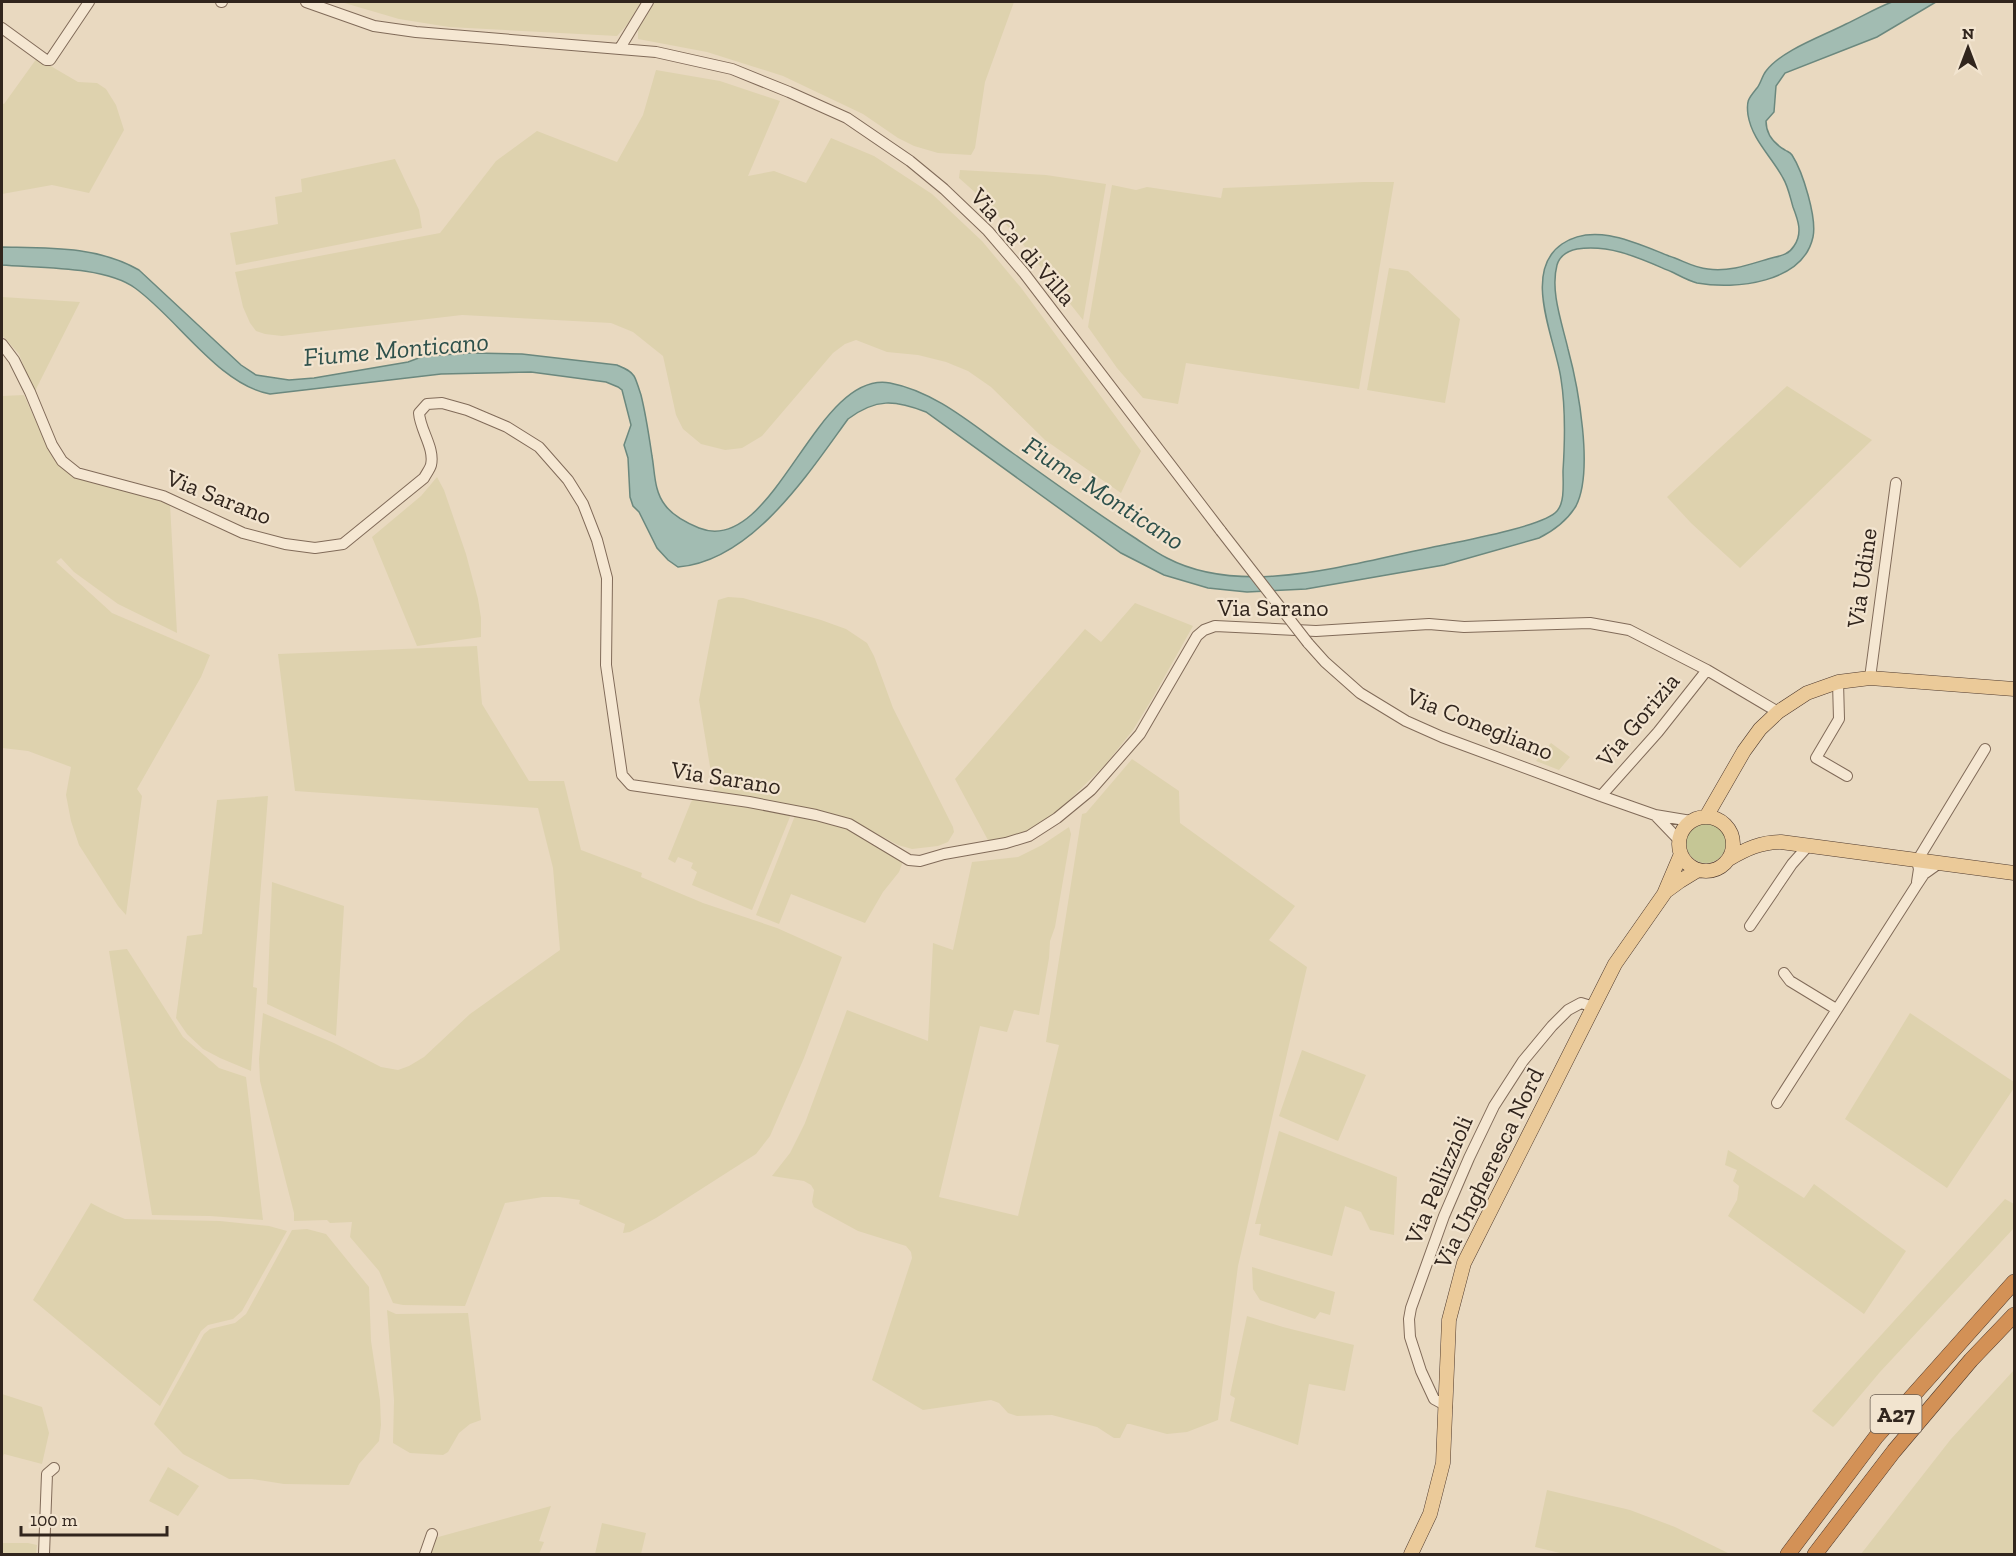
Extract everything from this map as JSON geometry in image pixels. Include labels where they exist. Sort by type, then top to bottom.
[{"type":"highway","name":"A27","points":[[1788,1554],[1876,1437],[2014,1282]]},
{"type":"highway","name":"A27","points":[[1815,1554],[1894,1451],[1971,1360],[2014,1315]]},
{"type":"main road","points":[[1729,859],[1734,843],[1728,827],[1714,818],[1706,817],[1744,750],[1778,712],[1807,693],[1838,682],[1869,678],[2014,689]]},
{"type":"main road","name":"Via Conegliano","points":[[1691,821],[1706,817]]},
{"type":"main road","points":[[1680,847],[1681,833],[1691,821]]},
{"type":"main road","points":[[1698,870],[1716,870],[1729,859],[1749,848],[1772,842],[2014,873]]},
{"type":"main road","name":"Via Conegliano","points":[[1680,847],[1691,867],[1698,870]]},
{"type":"main road","name":"Via Ungheresca Nord","points":[[1664,894],[1680,847]]},
{"type":"main road","name":"Via Ungheresca Nord","points":[[1410,1554],[1430,1514],[1441,1477],[1445,1449],[1449,1320],[1464,1263],[1621,954],[1664,894],[1698,870]]},
{"type":"street","points":[[4,24],[46,60],[50,60],[89,2]]},
{"type":"street","name":"Via Ca' di Villa","points":[[306,2],[374,26],[416,32],[656,52],[732,69],[847,118],[910,160],[967,210],[1008,254],[1308,643]]},
{"type":"street","points":[[620,48],[648,2]]},
{"type":"street","name":"Via Sarano","points":[[2,344],[14,360],[30,392],[52,446],[62,461],[77,473],[163,496],[243,533],[285,544],[315,548],[343,544],[424,478],[431,466],[431,452],[420,424],[419,413],[427,404],[442,403],[459,407],[507,427],[539,447],[568,480],[583,504],[597,540],[606,578],[606,665],[622,776],[631,785],[748,802],[849,824],[909,860],[920,861],[944,854],[1006,843],[1029,836],[1057,818],[1091,790],[1140,734],[1197,636],[1204,630],[1215,626],[1316,631],[1429,624],[1464,627],[1590,623],[1629,630],[1707,670],[1778,712]]},
{"type":"street","name":"Via Udine","points":[[1869,678],[1896,483]]},
{"type":"street","name":"Via Conegliano","points":[[1308,643],[1325,662],[1360,693],[1406,721],[1453,741],[1655,815],[1691,821]]},
{"type":"street","name":"Via Gorizia","points":[[1601,796],[1658,732],[1707,670]]},
{"type":"street","points":[[1838,682],[1839,719],[1816,758],[1847,776]]},
{"type":"street","points":[[1916,886],[1917,861],[1985,749]]},
{"type":"street","name":"Via Conegliano","points":[[1655,815],[1680,847]]},
{"type":"street","points":[[1792,844],[1794,852],[1792,864]]},
{"type":"street","points":[[1750,926],[1792,864],[1808,846]]},
{"type":"street","points":[[1777,1103],[1924,874],[1938,864]]},
{"type":"street","points":[[1784,973],[1790,981],[1836,1009]]},
{"type":"street","name":"Via Pellizzioli","points":[[1446,1406],[1434,1399],[1408,1329],[1411,1308],[1427,1259],[1483,1126],[1523,1061],[1568,1010],[1581,1004],[1594,1007]]},
{"type":"street","points":[[44,1554],[47,1474],[54,1468]]},
{"type":"street","points":[[425,1554],[432,1534]]},
{"type":"shaded area","points":[[341,2],[642,2],[617,36],[449,27],[399,19]]},
{"type":"shaded area","points":[[655,2],[1014,2],[985,82],[975,148],[971,155],[938,153],[914,146],[863,114],[783,76],[707,52],[638,39],[638,29]]},
{"type":"shaded area","points":[[1892,2],[1936,2],[1877,37],[1785,73],[1776,86],[1774,112],[1766,121],[1767,130],[1774,141],[1790,153],[1796,163],[1805,183],[1813,219],[1813,237],[1807,252],[1796,265],[1766,280],[1748,284],[1712,285],[1694,282],[1638,258],[1614,251],[1577,249],[1567,252],[1560,259],[1555,275],[1556,296],[1580,406],[1584,451],[1581,491],[1576,506],[1565,521],[1539,538],[1444,565],[1306,589],[1247,592],[1208,588],[1164,575],[1121,553],[926,412],[895,403],[868,407],[848,419],[796,488],[754,532],[730,549],[705,561],[678,567],[657,548],[630,497],[628,458],[624,445],[631,425],[622,390],[618,387],[606,382],[531,372],[441,374],[270,394],[251,388],[233,378],[199,349],[151,301],[122,281],[71,269],[2,265],[2,247],[90,252],[123,262],[139,270],[241,365],[256,375],[289,380],[314,378],[408,362],[424,356],[473,353],[522,354],[617,365],[632,374],[639,388],[661,500],[676,515],[699,528],[726,530],[750,516],[773,492],[816,431],[839,404],[863,386],[890,383],[940,402],[1087,506],[1167,558],[1197,570],[1229,576],[1262,577],[1296,574],[1331,569],[1497,534],[1535,523],[1557,511],[1563,492],[1565,436],[1563,391],[1544,308],[1542,289],[1544,272],[1550,256],[1562,244],[1588,235],[1615,237],[1698,267],[1716,270],[1746,266],[1789,252],[1797,241],[1798,222],[1785,181],[1750,124],[1747,110],[1749,100],[1766,71],[1782,56]]},
{"type":"shaded area","points":[[37,58],[78,82],[97,83],[106,89],[116,105],[124,130],[89,193],[52,185],[2,194],[2,103],[4,104]]},
{"type":"shaded area","points":[[656,70],[720,81],[780,101],[748,176],[774,171],[806,183],[831,138],[874,156],[932,194],[982,241],[1022,289],[1141,451],[1121,493],[1045,440],[991,387],[968,371],[946,362],[918,355],[887,352],[856,340],[845,344],[833,353],[762,436],[742,448],[725,450],[701,444],[683,429],[676,415],[663,356],[633,332],[611,323],[462,315],[282,336],[256,331],[250,323],[243,307],[235,272],[440,233],[496,161],[537,131],[617,162],[643,115]]},
{"type":"shaded area","points":[[395,159],[419,210],[422,228],[236,265],[230,233],[278,224],[275,197],[302,192],[301,179]]},
{"type":"shaded area","points":[[960,170],[1046,175],[1106,184],[1083,320],[1017,237],[986,202],[959,178]]},
{"type":"shaded area","points":[[1394,182],[1359,389],[1186,363],[1178,404],[1143,398],[1117,368],[1088,327],[1112,185],[1136,190],[1147,187],[1221,198],[1223,188]]},
{"type":"shaded area","points":[[1389,268],[1408,271],[1460,319],[1445,403],[1367,390]]},
{"type":"shaded area","points":[[2,297],[80,302],[34,393],[19,354],[2,335]]},
{"type":"shaded area","points":[[1787,386],[1872,440],[1740,568],[1691,523],[1667,497]]},
{"type":"shaded area","points":[[24,395],[50,453],[59,465],[170,504],[177,633],[118,604],[74,572],[61,558],[56,562],[112,613],[210,655],[201,677],[137,789],[142,796],[126,915],[79,845],[66,795],[71,767],[28,751],[2,748],[2,396]]},
{"type":"shaded area","points":[[437,477],[444,490],[466,554],[478,599],[481,637],[417,646],[372,537],[421,496]]},
{"type":"shaded area","points":[[728,597],[743,598],[821,620],[846,629],[867,643],[893,708],[953,827],[954,832],[948,842],[938,846],[912,849],[898,845],[855,822],[819,810],[714,791],[699,700],[718,600]]},
{"type":"shaded area","points":[[1135,603],[1193,626],[1152,699],[1133,730],[1105,765],[1058,811],[1032,829],[1014,837],[989,842],[955,779],[1085,629],[1101,642]]},
{"type":"shaded area","points":[[477,646],[482,704],[529,781],[564,781],[581,850],[642,873],[641,877],[703,903],[777,928],[842,957],[804,1058],[770,1136],[756,1154],[630,1232],[623,1233],[625,1224],[579,1204],[580,1200],[543,1197],[505,1203],[465,1306],[403,1305],[393,1303],[379,1271],[350,1237],[352,1222],[294,1221],[294,1213],[260,1081],[259,1059],[263,1013],[334,1043],[381,1067],[398,1070],[409,1066],[424,1057],[470,1014],[560,950],[553,868],[538,808],[295,791],[278,654]]},
{"type":"shaded area","points":[[1551,743],[1570,757],[1559,770],[1536,761]]},
{"type":"shaded area","points":[[1132,759],[1179,791],[1180,823],[1295,906],[1269,940],[1307,967],[1238,1266],[1218,1420],[1187,1432],[1167,1434],[1127,1424],[1120,1438],[1114,1438],[1097,1427],[1052,1415],[1017,1416],[1008,1413],[999,1403],[991,1400],[923,1410],[872,1380],[912,1258],[911,1252],[906,1246],[858,1231],[814,1207],[812,1202],[814,1190],[804,1181],[772,1176],[790,1153],[805,1123],[847,1010],[928,1041],[933,943],[953,950],[972,862],[1018,857],[1042,845],[1069,827],[1071,834],[1055,927],[1050,941],[1039,1015],[1014,1010],[1007,1032],[980,1026],[939,1197],[1018,1216],[1059,1045],[1046,1042],[1082,814],[1086,813]]},
{"type":"shaded area","points":[[268,796],[253,987],[257,988],[251,1071],[203,1049],[187,1034],[176,1018],[187,936],[202,934],[217,800]]},
{"type":"shaded area","points":[[695,797],[792,812],[752,910],[692,885],[697,872],[691,868],[693,863],[678,857],[675,863],[668,859]]},
{"type":"shaded area","points":[[796,813],[844,825],[901,858],[902,864],[899,872],[883,892],[865,923],[791,894],[779,924],[756,915]]},
{"type":"shaded area","points":[[272,882],[344,906],[336,1036],[267,1004]]},
{"type":"shaded area","points":[[127,949],[183,1037],[219,1068],[246,1077],[263,1220],[152,1215],[109,951]]},
{"type":"shaded area","points":[[1910,1013],[2014,1082],[2014,1088],[1947,1188],[1845,1119]]},
{"type":"shaded area","points":[[1302,1050],[1366,1075],[1338,1141],[1279,1116]]},
{"type":"shaded area","points":[[1279,1131],[1397,1177],[1394,1235],[1370,1230],[1361,1212],[1345,1206],[1332,1256],[1259,1235],[1261,1224],[1255,1224]]},
{"type":"shaded area","points":[[1728,1150],[1804,1198],[1814,1184],[1906,1251],[1864,1314],[1728,1216],[1737,1200],[1739,1186],[1733,1181],[1737,1170],[1725,1165]]},
{"type":"shaded area","points":[[2005,1199],[2014,1204],[2014,1228],[1880,1372],[1837,1423],[1833,1427],[1812,1411]]},
{"type":"shaded area","points":[[91,1203],[125,1219],[220,1221],[269,1226],[287,1231],[242,1311],[233,1319],[208,1325],[201,1331],[160,1406],[33,1300]]},
{"type":"shaded area","points":[[307,1229],[326,1234],[369,1287],[371,1341],[380,1400],[379,1441],[359,1464],[349,1485],[284,1484],[252,1479],[229,1479],[183,1454],[154,1424],[204,1334],[210,1329],[235,1323],[246,1314],[292,1230]]},
{"type":"shaded area","points":[[1252,1267],[1335,1292],[1330,1315],[1320,1312],[1315,1319],[1260,1300],[1253,1289]]},
{"type":"shaded area","points":[[387,1310],[396,1314],[468,1313],[481,1420],[470,1424],[459,1433],[448,1452],[443,1455],[410,1453],[393,1443],[394,1400]]},
{"type":"shaded area","points":[[1247,1316],[1354,1345],[1345,1391],[1309,1384],[1298,1445],[1230,1421],[1235,1398],[1230,1395]]},
{"type":"shaded area","points":[[2014,1370],[2014,1554],[1861,1554],[1951,1439]]},
{"type":"shaded area","points":[[2,1394],[42,1407],[49,1433],[42,1464],[4,1454],[2,1459]]},
{"type":"shaded area","points":[[168,1467],[199,1486],[178,1516],[149,1501]]},
{"type":"shaded area","points":[[1547,1490],[1630,1510],[1675,1527],[1730,1554],[1564,1554],[1535,1547]]},
{"type":"shaded area","points":[[551,1506],[539,1541],[544,1542],[539,1554],[426,1554],[431,1539]]},
{"type":"shaded area","points":[[602,1523],[646,1533],[641,1554],[595,1554]]},
{"type":"shaded area","points":[[2,1543],[37,1545],[36,1554],[2,1554]]},
{"type":"green space","points":[[1706,823],[1714,824],[1720,829],[1725,835],[1725,851],[1720,857],[1714,862],[1706,863],[1698,862],[1692,857],[1687,851],[1686,843],[1687,835],[1692,829],[1698,824]]},
{"type":"water label","name":"Fiume Monticano","points":[[396,349]]},
{"type":"water label","name":"Fiume Monticano","points":[[1104,493]]}]
